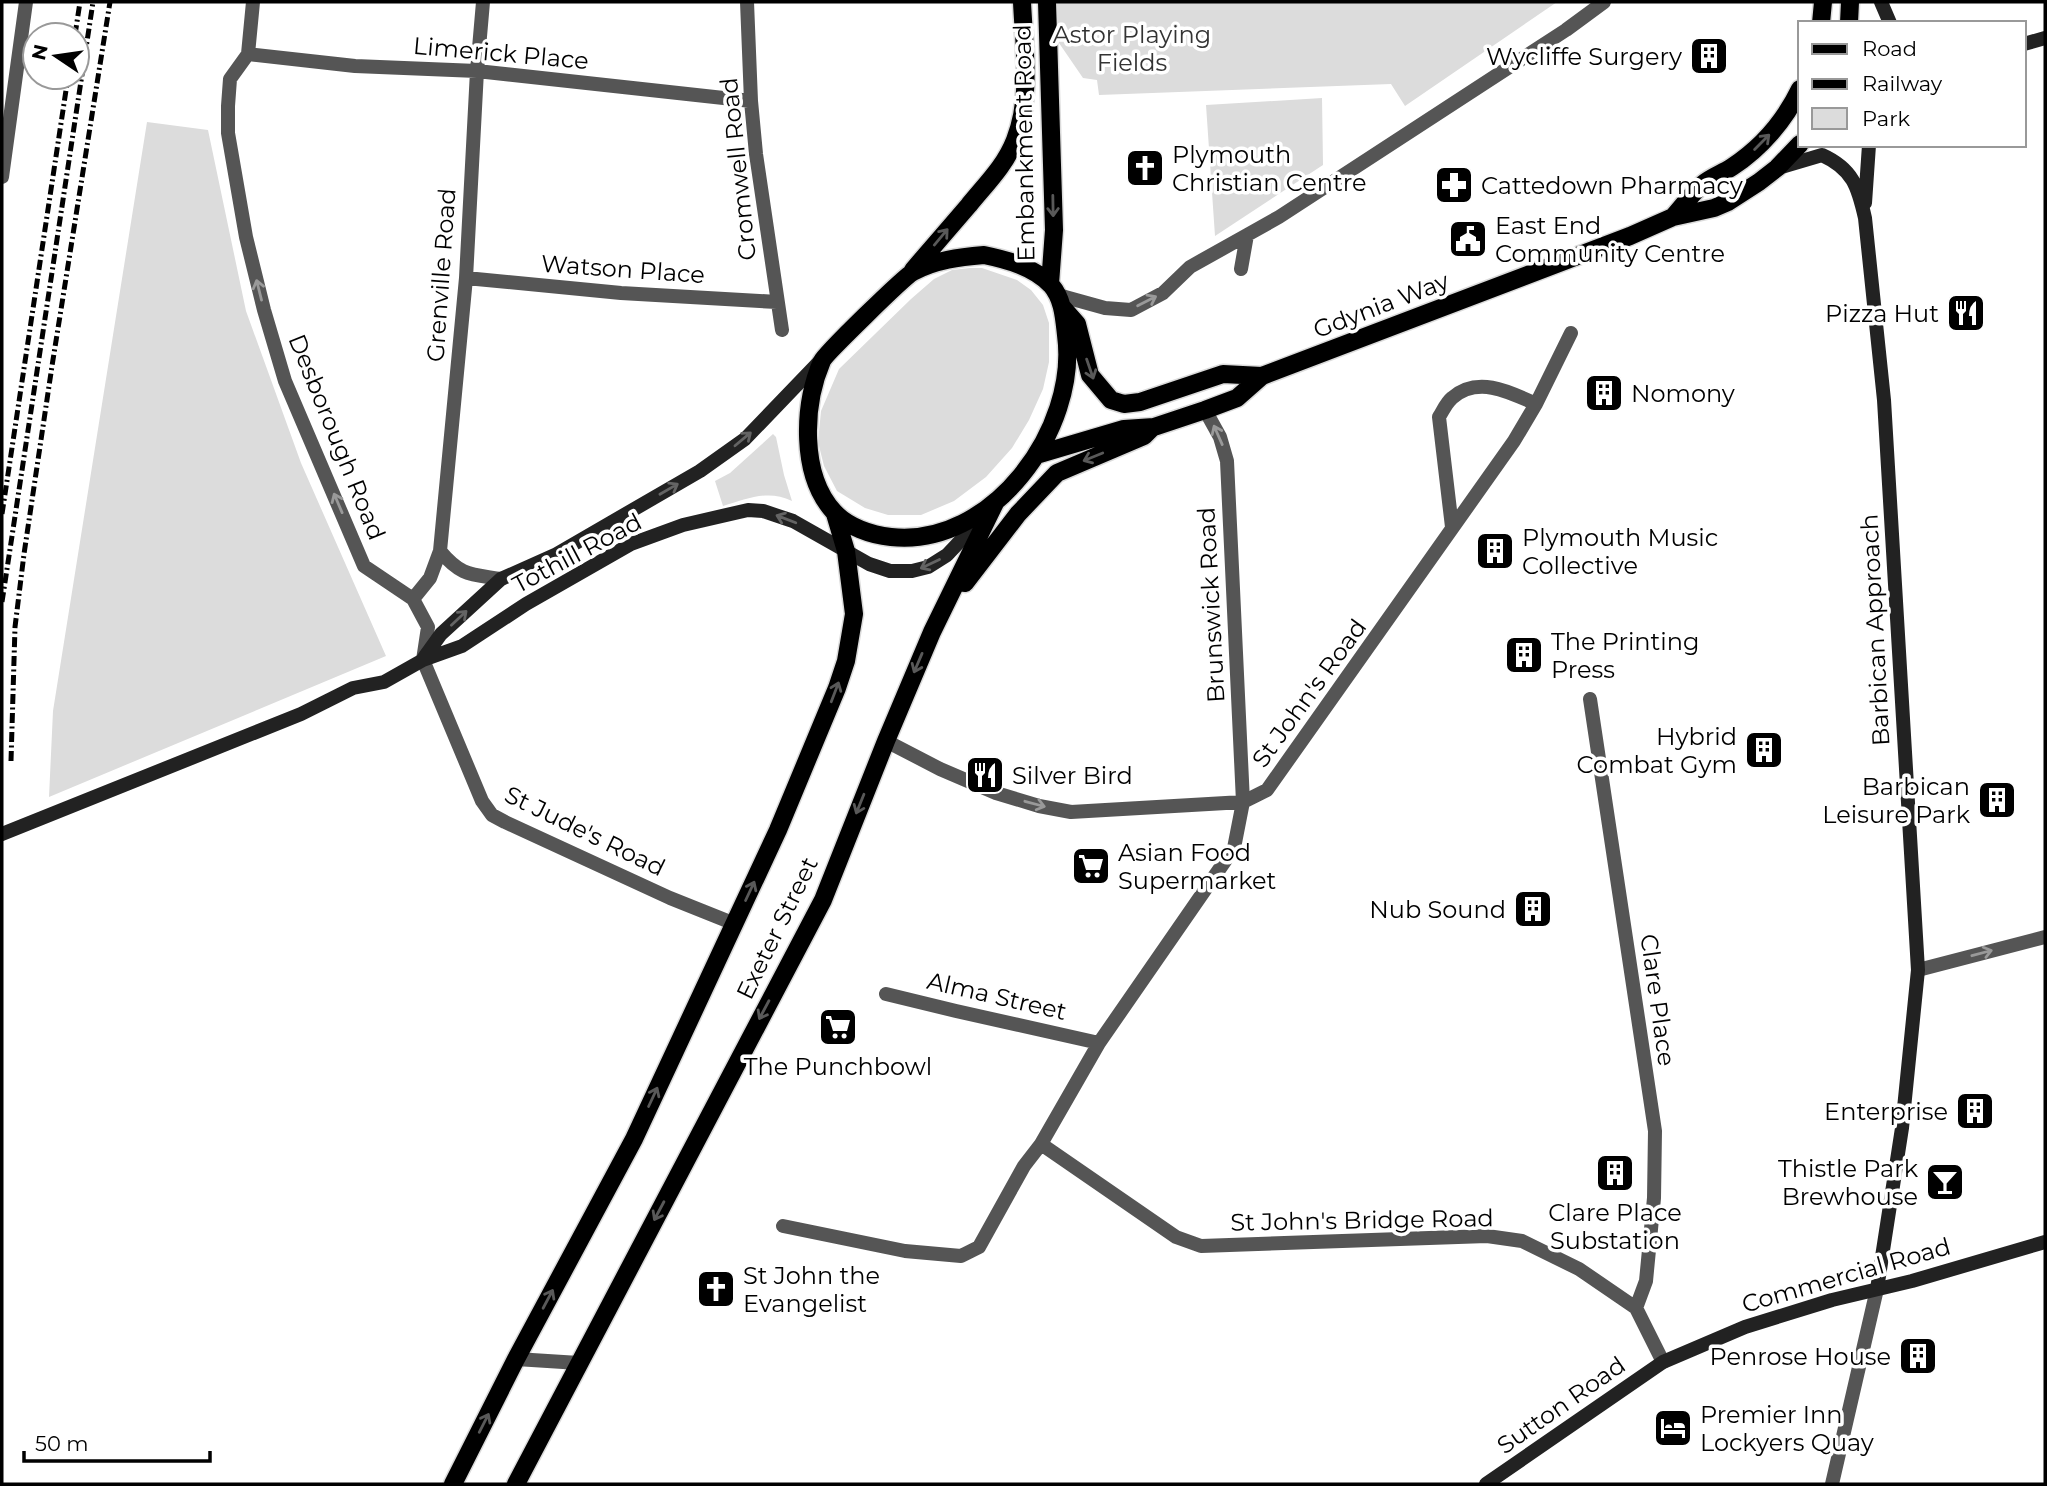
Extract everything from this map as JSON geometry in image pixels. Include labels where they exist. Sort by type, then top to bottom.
[{"type":"main road","name":"Embankment Road","points":[[823,358],[911,273],[1008,157],[1023,110],[1026,82],[1022,2]]},
{"type":"main road","name":"Embankment Road","points":[[995,503],[1036,455],[1052,426],[1062,399],[1067,370],[1067,342],[1057,296],[1047,2]]},
{"type":"main road","points":[[1821,21],[1823,2]]},
{"type":"main road","points":[[1849,21],[1850,2]]},
{"type":"main road","name":"Gdynia Way","points":[[1674,217],[1703,183],[1750,154],[1770,135],[1798,93]]},
{"type":"main road","name":"Gdynia Way","points":[[1036,455],[1124,429],[1154,427],[1205,410],[1237,398],[1262,376],[1674,217],[1714,208],[1744,192],[1777,168],[1798,146]]},
{"type":"main road","points":[[911,273],[937,262],[984,255],[1008,260],[1028,269],[1057,296]]},
{"type":"main road","name":"Gdynia Way","points":[[1057,296],[1077,324],[1090,374],[1111,400],[1124,404],[1140,402],[1223,374],[1262,376]]},
{"type":"main road","points":[[823,358],[808,423],[808,448],[814,477],[822,497],[835,514],[855,528],[878,536],[922,537],[977,517],[995,503]]},
{"type":"main road","points":[[932,632],[976,567],[1018,514],[1057,473],[1144,436],[1154,427]]},
{"type":"main road","name":"Exeter Street","points":[[516,1484],[823,900],[932,632],[995,503]]},
{"type":"main road","name":"Exeter Street","points":[[453,1484],[516,1359],[634,1139],[778,830],[837,688],[846,661],[853,614],[846,551],[835,514]]},
{"type":"street","points":[[2,177],[26,2]]},
{"type":"street","name":"Desborough Road","points":[[253,2],[248,54],[230,79],[228,134],[246,237],[264,310],[285,381],[365,566],[413,599]]},
{"type":"street","name":"Grenville Road","points":[[413,599],[430,578],[440,551],[466,278],[482,2]]},
{"type":"street","name":"Cromwell Road","points":[[747,2],[751,101],[782,330]]},
{"type":"street","points":[[1057,296],[1105,308],[1131,310],[1163,293],[1190,267],[1279,217],[1566,30],[1604,2]]},
{"type":"street","points":[[2026,43],[2045,38]]},
{"type":"street","name":"Limerick Place","points":[[248,54],[355,66],[477,71],[751,101]]},
{"type":"street","name":"Barbican Approach","points":[[1865,218],[1869,147]]},
{"type":"street","name":"Barbican Approach","points":[[1777,168],[1828,150],[1854,181],[1865,218],[1884,400],[1918,970],[1902,1128],[1877,1289]]},
{"type":"street","points":[[1241,269],[1247,235]]},
{"type":"street","name":"Watson Place","points":[[466,278],[621,293],[777,302]]},
{"type":"street","name":"St John's Road","points":[[1243,802],[1267,790],[1514,441],[1536,404],[1571,333]]},
{"type":"street","name":"Tothill Road","points":[[423,660],[441,634],[501,579],[555,555],[700,471],[745,439],[823,358]]},
{"type":"street","points":[[1452,527],[1439,417],[1450,399],[1469,387],[1493,388],[1536,404]]},
{"type":"street","name":"Brunswick Road","points":[[1205,410],[1220,437],[1227,461],[1243,802]]},
{"type":"street","name":"Tothill Road","points":[[2,834],[301,714],[353,688],[384,682],[423,660],[461,646],[526,604],[631,544],[683,525],[748,510],[763,511],[793,521],[869,564],[890,571],[912,571],[928,567],[947,555],[977,517]]},
{"type":"street","points":[[440,551],[453,567],[470,574],[501,579]]},
{"type":"street","points":[[413,599],[428,627],[423,660]]},
{"type":"street","name":"St Jude's Road","points":[[423,660],[482,800],[492,815],[670,898],[734,924]]},
{"type":"street","name":"Clare Place","points":[[1590,699],[1655,1130],[1654,1198],[1646,1281],[1636,1308]]},
{"type":"street","points":[[782,1226],[905,1251],[961,1256],[979,1247],[1024,1166],[1041,1144],[1099,1043],[1234,848],[1243,802],[1071,812],[996,793],[940,769],[886,741]]},
{"type":"street","points":[[1918,970],[2045,937]]},
{"type":"street","name":"Alma Street","points":[[886,994],[1099,1043]]},
{"type":"street","name":"St John's Bridge Road","points":[[1041,1144],[1177,1237],[1201,1247],[1487,1236],[1522,1241],[1579,1269],[1636,1308],[1663,1362]]},
{"type":"street","name":"Commercial Road","points":[[1663,1362],[1745,1327],[1832,1300],[2045,1242]]},
{"type":"street","points":[[1832,1484],[1877,1289]]},
{"type":"street","points":[[516,1359],[579,1363]]},
{"type":"street","name":"Sutton Road","points":[[1486,1484],[1663,1362]]},
{"type":"green space","name":"Astor Playing Fields","points":[[1056,2],[1557,2],[1405,106],[1391,84],[1099,95],[1097,80],[1083,78],[1059,43]]},
{"type":"green space","points":[[1322,98],[1323,165],[1215,236],[1206,105]]},
{"type":"green space","points":[[147,122],[208,130],[246,311],[301,463],[386,656],[49,797],[53,711]]},
{"type":"green space","points":[[982,268],[1017,280],[1031,290],[1043,305],[1049,323],[1049,362],[1043,389],[1012,448],[986,477],[954,501],[921,515],[888,515],[865,508],[837,491],[824,466],[818,442],[821,411],[839,369],[934,279],[952,270]]},
{"type":"green space","points":[[773,434],[792,501],[766,495],[723,506],[715,481],[730,473]]},
{"type":"railway","points":[[77,21],[80,2]]},
{"type":"railway","points":[[2,602],[93,2]]},
{"type":"railway","points":[[11,761],[15,627],[24,554],[110,2]]},
{"type":"railway","points":[[2,514],[66,91]]},
{"type":"place","name":"Wycliffe Surgery","points":[[1709,56]]},
{"type":"place","name":"Plymouth Christian Centre","points":[[1145,168]]},
{"type":"place","name":"Cattedown Pharmacy","points":[[1454,185]]},
{"type":"place","name":"East End Community Centre","points":[[1468,239]]},
{"type":"place","name":"Pizza Hut","points":[[1966,313]]},
{"type":"place","name":"Nomony","points":[[1604,393]]},
{"type":"place","name":"Plymouth Music Collective","points":[[1495,551]]},
{"type":"place","name":"The Printing Press","points":[[1524,655]]},
{"type":"place","name":"Hybrid Combat Gym","points":[[1764,750]]},
{"type":"place","name":"Silver Bird","points":[[985,775]]},
{"type":"place","name":"Barbican Leisure Park","points":[[1997,800]]},
{"type":"place","name":"Asian Food Supermarket","points":[[1091,866]]},
{"type":"place","name":"Nub Sound","points":[[1533,909]]},
{"type":"place","name":"The Punchbowl","points":[[838,1027]]},
{"type":"place","name":"Enterprise","points":[[1975,1111]]},
{"type":"place","name":"Clare Place Substation","points":[[1615,1173]]},
{"type":"place","name":"Thistle Park Brewhouse","points":[[1945,1182]]},
{"type":"place","name":"St John the Evangelist","points":[[716,1289]]},
{"type":"place","name":"Penrose House","points":[[1918,1356]]},
{"type":"place","name":"Premier Inn Lockyers Quay","points":[[1673,1428]]}]
